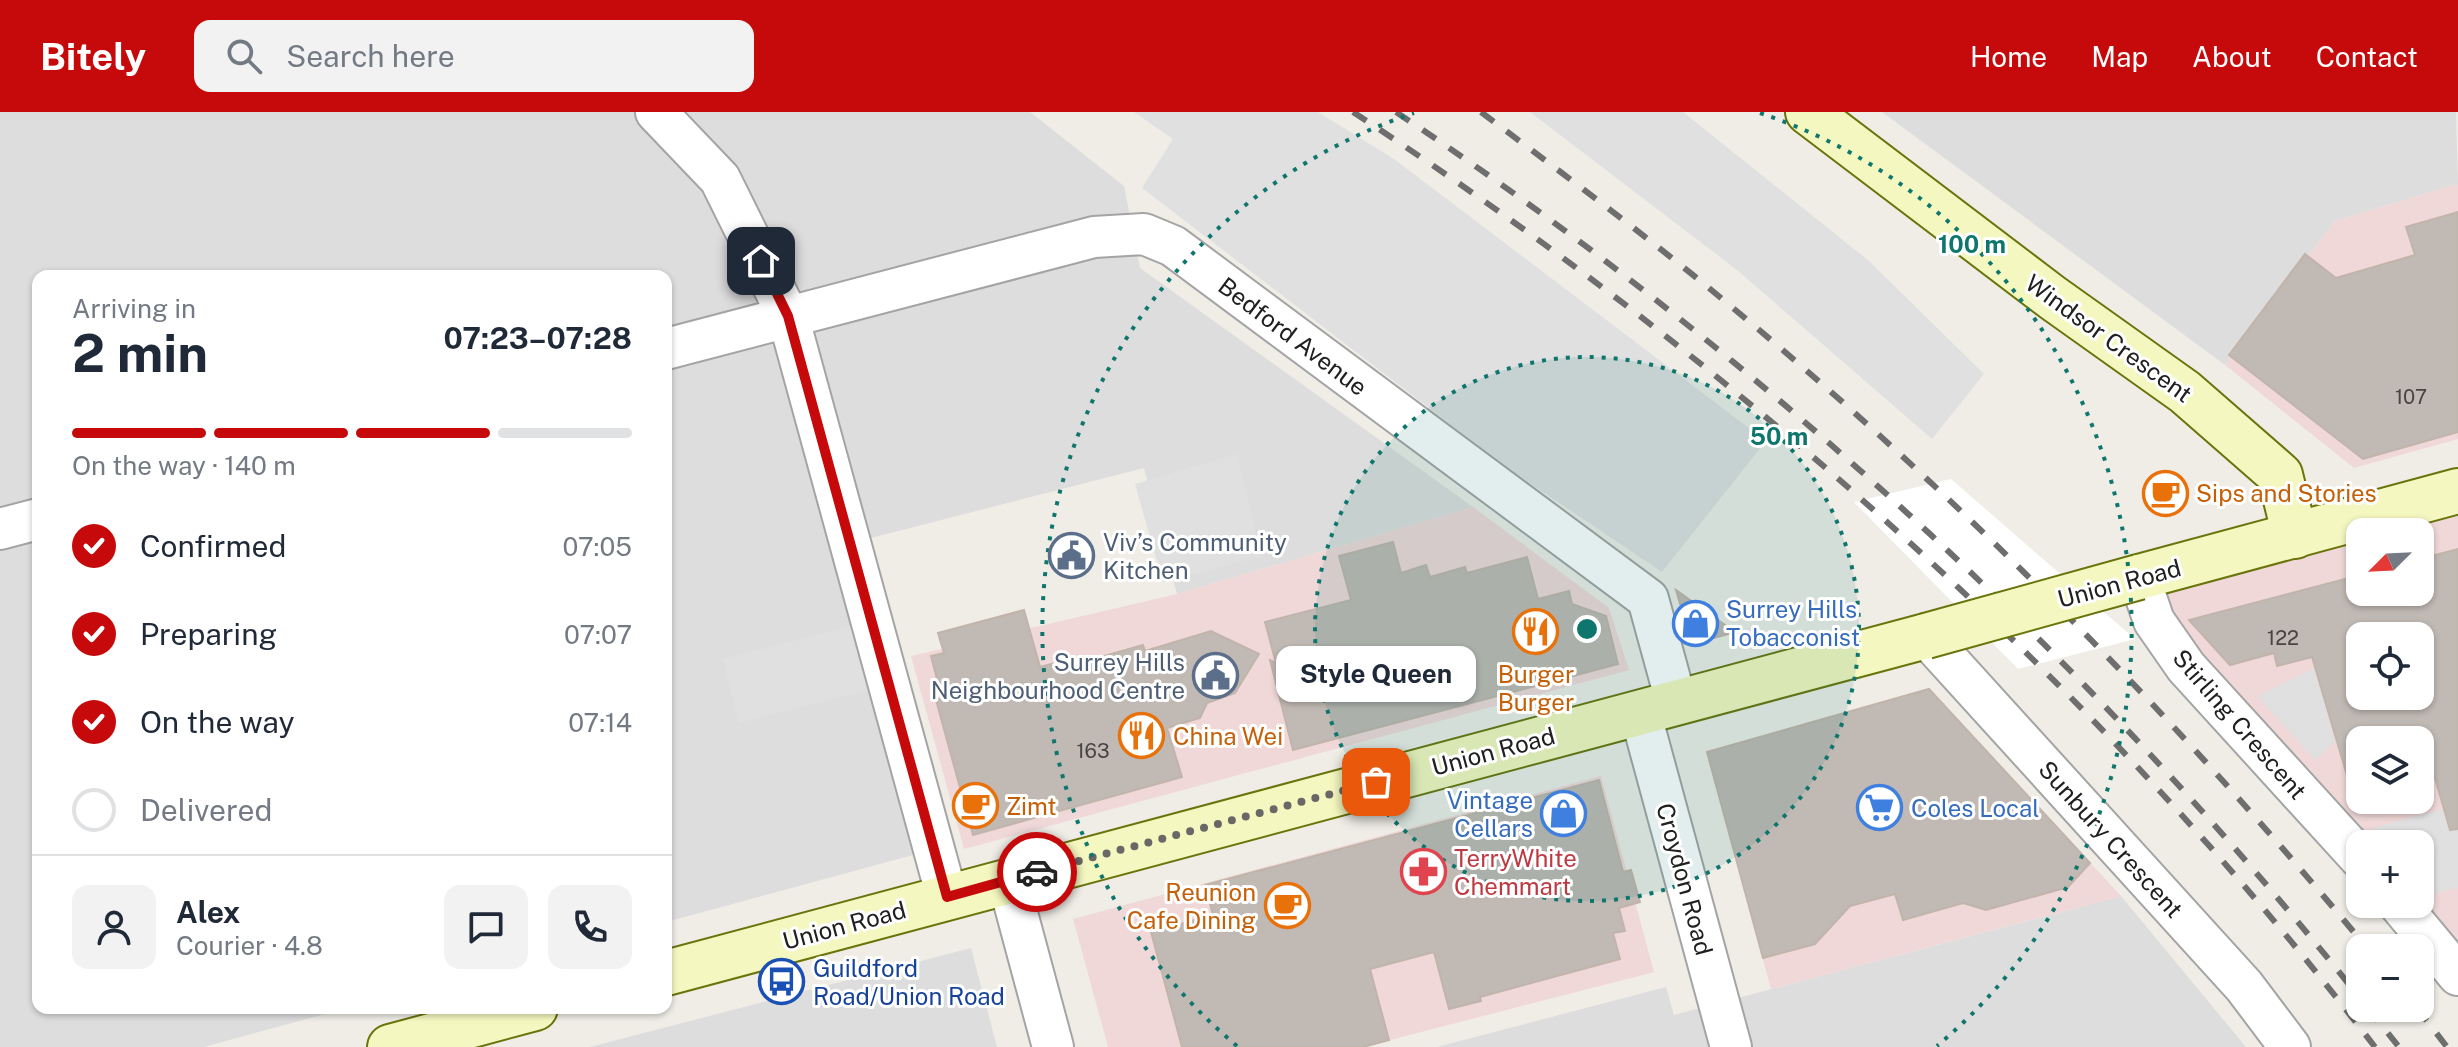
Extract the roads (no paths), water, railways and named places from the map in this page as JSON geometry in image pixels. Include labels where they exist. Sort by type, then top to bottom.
[{"type":"main road","name":"Windsor Crescent","points":[[1808,112],[2053,298],[2185,392],[2280,475],[2295,536]]},
{"type":"main road","name":"Union Road","points":[[672,971],[2458,491]]},
{"type":"main road","points":[[390,1047],[513,1014]]},
{"type":"street","points":[[656,112],[720,179],[788,316],[947,897]]},
{"type":"street","name":"Bedford Avenue","points":[[672,347],[1094,237],[1144,234],[1173,246],[1648,599],[1658,707]]},
{"type":"street","points":[[0,529],[32,521]]},
{"type":"street","name":"Stirling Crescent","points":[[2139,577],[2154,621],[2186,667],[2346,843]]},
{"type":"street","name":"Sunbury Crescent","points":[[1926,636],[2244,986],[2290,1047]]},
{"type":"street","name":"Croydon Road","points":[[1658,707],[1731,1047]]},
{"type":"street","points":[[1008,880],[1053,1047]]},
{"type":"street","points":[[2411,918],[2458,975]]},
{"type":"railway","points":[[1353,112],[1496,209],[1635,313],[1772,422],[1903,537],[2030,657],[2152,782],[2267,912],[2375,1047]]},
{"type":"railway","points":[[1396,112],[1531,206],[1662,305],[1789,409],[1912,518],[2031,631],[2146,749],[2346,981]]},
{"type":"railway","points":[[1481,112],[1733,308],[1819,381],[1985,534],[2065,613],[2220,778],[2355,934]]},
{"type":"railway","points":[[2379,1022],[2399,1047]]},
{"type":"railway","points":[[2428,1022],[2447,1047]]},
{"type":"place","name":"Sips and Stories","points":[[2165,493]]},
{"type":"place","name":"Viv’s Community Kitchen","points":[[1072,556]]},
{"type":"place","name":"Surrey Hills Tobacconist","points":[[1695,623]]},
{"type":"place","name":"Burger Burger","points":[[1536,632]]},
{"type":"place","name":"Surrey Hills Neighbourhood Centre","points":[[1216,676]]},
{"type":"place","name":"China Wei","points":[[1142,736]]},
{"type":"place","name":"Style Queen","points":[[1376,782]]},
{"type":"place","name":"Zimt","points":[[975,806]]},
{"type":"place","name":"Coles Local","points":[[1880,808]]},
{"type":"place","name":"Vintage Cellars","points":[[1564,814]]},
{"type":"place","name":"TerryWhite Chemmart","points":[[1423,872]]},
{"type":"place","name":"Reunion Cafe Dining","points":[[1287,906]]},
{"type":"place","name":"Guildford Road/Union Road","points":[[782,982]]}]
